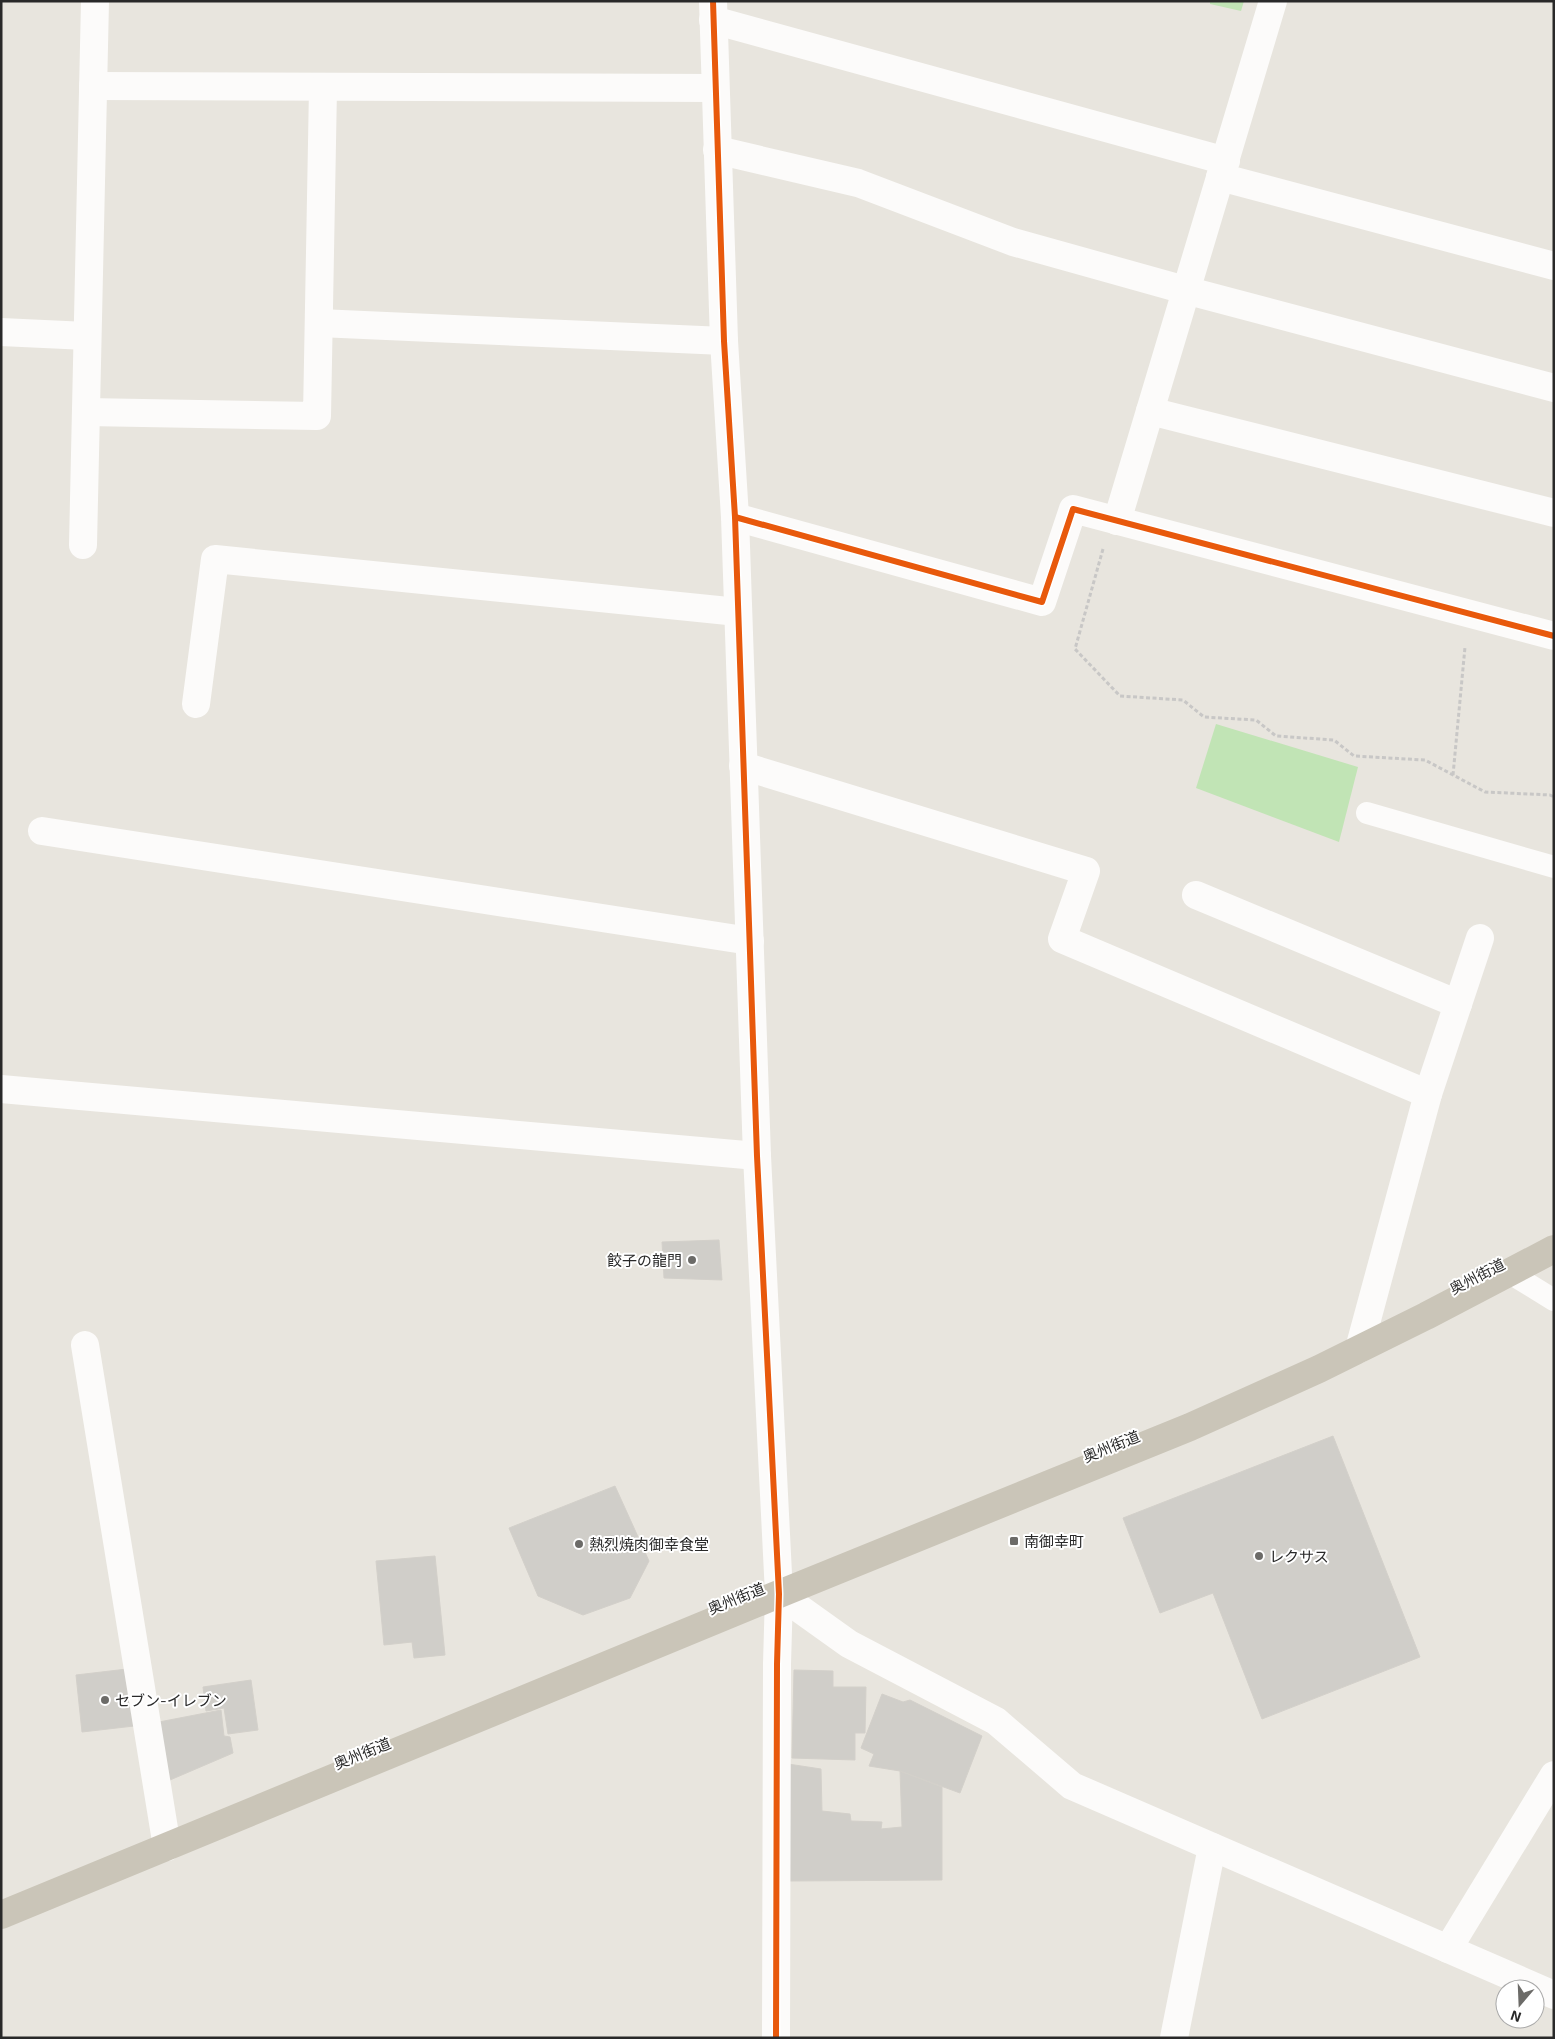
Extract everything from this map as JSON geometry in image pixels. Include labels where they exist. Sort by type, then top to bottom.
[{"type":"highway","name":"奥州街道","points":[[1,1915],[779,1594],[1190,1427],[1360,1349],[1554,1249]]},
{"type":"street","points":[[83,545],[95,1]]},
{"type":"street","points":[[1111,532],[1150,411],[1273,1]]},
{"type":"street","points":[[776,2038],[779,1594],[757,1156],[735,517],[724,341],[713,10],[1223,169],[1554,266]]},
{"type":"street","points":[[93,86],[715,88]]},
{"type":"street","points":[[86,412],[317,416],[323,88]]},
{"type":"street","points":[[718,150],[858,183],[1013,242],[1185,290],[1554,388]]},
{"type":"street","points":[[318,323],[724,341]]},
{"type":"street","points":[[1,332],[87,336]]},
{"type":"street","points":[[1150,411],[1554,513]]},
{"type":"street","points":[[735,517],[1042,602],[1073,509],[1111,532],[1554,636]]},
{"type":"street","points":[[196,704],[215,559],[738,612]]},
{"type":"street","points":[[743,766],[1086,870],[1062,939],[1428,1094]]},
{"type":"street","points":[[42,831],[750,941]]},
{"type":"street","points":[[1196,895],[1458,1004]]},
{"type":"street","points":[[1360,1349],[1428,1094],[1480,938]]},
{"type":"street","points":[[1,1089],[757,1156]]},
{"type":"street","points":[[85,1345],[167,1846]]},
{"type":"street","points":[[779,1594],[849,1644],[996,1721],[1072,1786],[1554,1995]]},
{"type":"street","points":[[1448,1949],[1554,1775]]},
{"type":"street","points":[[1174,2038],[1212,1847]]},
{"type":"lane","points":[[1367,813],[1554,867]]},
{"type":"lane","points":[[1510,1273],[1554,1300]]},
{"type":"path","points":[[1111,532],[1075,649],[1120,696],[1183,700],[1204,717],[1256,720],[1276,736],[1334,740],[1354,756],[1425,760],[1485,792],[1550,794],[1554,797]]},
{"type":"path","points":[[1454,775],[1465,647]]},
{"type":"green space","points":[[1210,1],[1244,1],[1241,11],[1210,4]]},
{"type":"green space","points":[[1216,724],[1358,767],[1339,842],[1196,788]]},
{"type":"building","name":"餃子の龍門","points":[[719,1240],[722,1280],[664,1278],[662,1242]]},
{"type":"building","name":"レクサス","points":[[1333,1436],[1420,1657],[1262,1719],[1213,1593],[1160,1613],[1123,1518]]},
{"type":"building","name":"熱烈焼肉御幸食堂","points":[[615,1486],[649,1561],[630,1598],[583,1615],[538,1596],[509,1528]]},
{"type":"building","points":[[435,1556],[445,1655],[414,1658],[412,1642],[384,1645],[376,1561]]},
{"type":"building","name":"セブン-イレブン","points":[[127,1669],[134,1726],[82,1732],[76,1675]]},
{"type":"building","points":[[794,1670],[833,1671],[833,1687],[866,1687],[865,1733],[855,1733],[855,1760],[792,1758]]},
{"type":"building","points":[[251,1680],[258,1730],[228,1734],[224,1708],[206,1711],[203,1687]]},
{"type":"building","points":[[882,1694],[903,1702],[910,1700],[982,1736],[960,1793],[900,1771],[869,1766],[874,1754],[861,1748]]},
{"type":"building","points":[[221,1710],[224,1736],[230,1737],[233,1753],[170,1780],[159,1722]]},
{"type":"building","points":[[788,1764],[821,1769],[822,1811],[850,1814],[851,1821],[882,1822],[881,1829],[902,1827],[900,1771],[942,1787],[942,1880],[789,1881]]},
{"type":"cycle path","points":[[713,1],[724,341],[735,517],[757,1156],[779,1594],[777,1664],[776,2038]]},
{"type":"cycle path","points":[[735,517],[1042,602],[1073,509],[1554,636]]},
{"type":"place","name":"餃子の龍門","points":[[692,1260]]},
{"type":"place","name":"南御幸町","points":[[1014,1541]]},
{"type":"place","name":"熱烈焼肉御幸食堂","points":[[579,1544]]},
{"type":"place","name":"レクサス","points":[[1259,1556]]},
{"type":"place","name":"セブン-イレブン","points":[[105,1700]]}]
